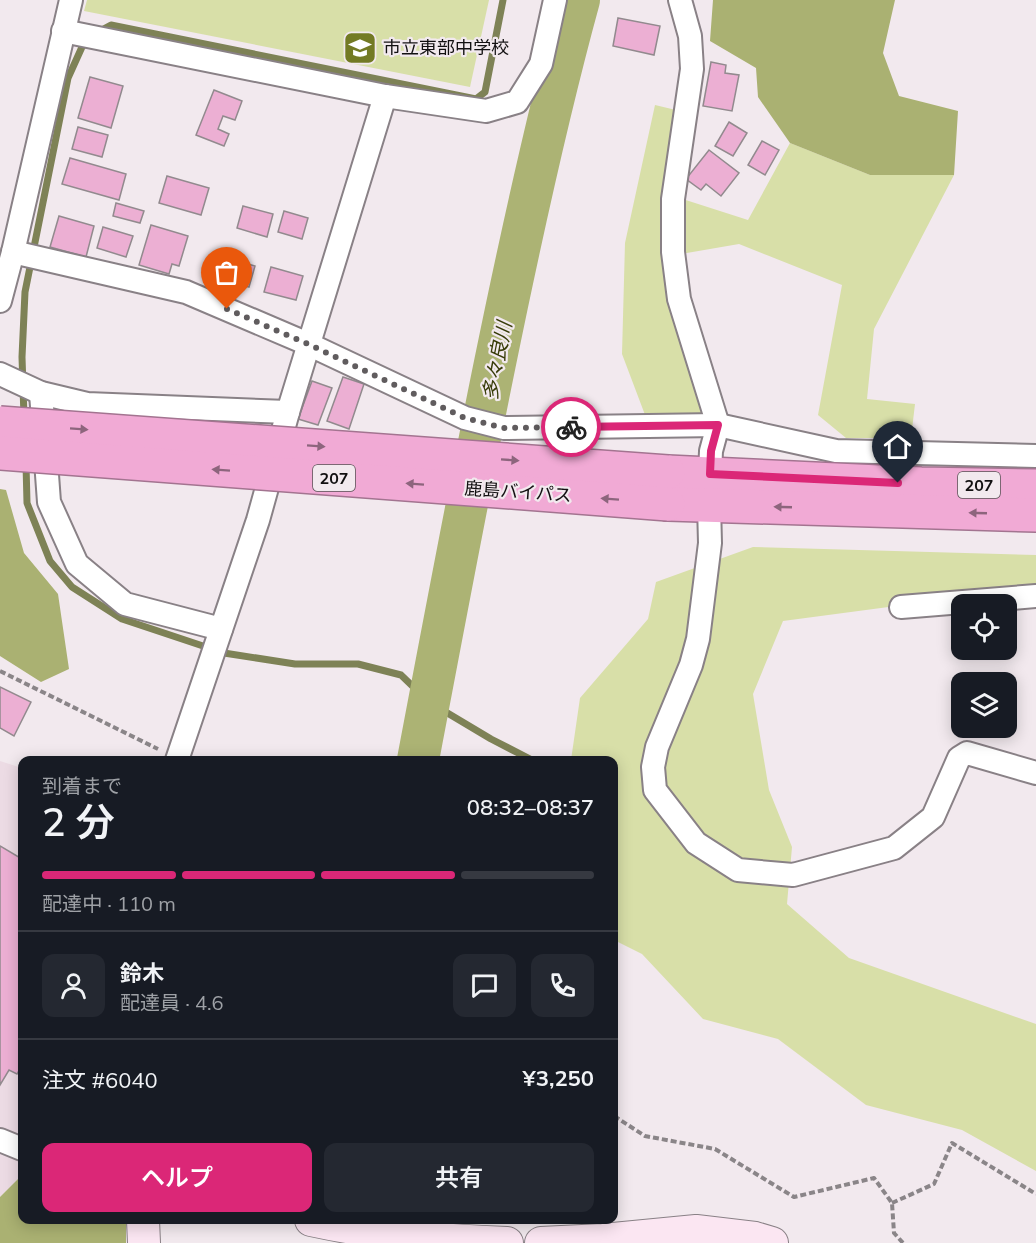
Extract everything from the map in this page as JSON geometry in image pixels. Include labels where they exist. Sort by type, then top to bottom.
[{"type":"highway","name":"鹿島バイパス","points":[[0,423],[668,471],[710,489],[1036,515]]},
{"type":"highway","name":"鹿島バイパス","points":[[0,453],[668,504],[710,489],[921,484],[1036,486]]},
{"type":"street","points":[[0,301],[13,252],[82,34],[71,0]]},
{"type":"street","points":[[82,34],[385,96],[486,111],[517,102],[542,64],[555,0]]},
{"type":"street","points":[[680,0],[690,36],[692,69],[673,199],[673,252],[679,299],[718,425],[711,451],[710,543],[698,639],[691,664],[657,747],[653,767],[655,790],[696,843],[738,870],[793,875],[894,848],[933,817],[959,758],[967,753],[1036,773]]},
{"type":"street","points":[[178,756],[258,520],[308,344],[385,96]]},
{"type":"street","points":[[13,252],[48,258],[186,292],[308,344],[465,418],[504,428],[718,425],[836,452],[1036,456]]},
{"type":"street","points":[[0,374],[41,393],[87,404],[288,412]]},
{"type":"street","points":[[41,393],[49,502],[77,564],[126,604],[221,629]]},
{"type":"street","points":[[902,607],[1036,596]]},
{"type":"street","points":[[0,1140],[18,1147]]},
{"type":"street","points":[[143,1224],[144,1243]]},
{"type":"street","points":[[332,1224],[450,1242],[507,1243]]},
{"type":"street","points":[[541,1243],[696,1231],[755,1238],[772,1243]]},
{"type":"path","points":[[0,671],[171,756]]},
{"type":"path","points":[[618,1119],[645,1136],[715,1149],[794,1197],[874,1178],[892,1203],[894,1233],[903,1243]]},
{"type":"path","points":[[892,1203],[934,1184],[952,1143],[1036,1194]]},
{"type":"shaded area","points":[[0,761],[18,767],[18,1179],[0,1197]]},
{"type":"green space","name":"市立東部中学校","points":[[87,0],[489,0],[470,87],[84,11]]},
{"type":"green space","points":[[713,0],[895,0],[883,53],[899,96],[958,111],[954,175],[870,175],[790,143],[758,97],[756,68],[710,41]]},
{"type":"green space","points":[[655,105],[680,111],[667,194],[748,220],[790,143],[870,175],[954,175],[874,329],[867,399],[915,404],[911,438],[846,438],[818,415],[842,285],[739,244],[681,254],[710,385],[697,438],[653,436],[622,354],[625,243]]},
{"type":"green space","points":[[0,489],[6,490],[24,553],[58,594],[69,669],[41,682],[0,656]]},
{"type":"green space","points":[[753,547],[1036,555],[1036,597],[994,593],[951,594],[951,599],[783,621],[753,694],[769,790],[792,847],[787,904],[849,958],[1036,1024],[1036,1171],[962,1130],[866,1105],[778,1039],[703,1019],[642,954],[618,942],[618,756],[572,756],[580,698],[648,619],[656,582]]},
{"type":"green space","points":[[18,1179],[18,1224],[126,1224],[126,1243],[0,1243],[0,1197]]},
{"type":"building","points":[[618,18],[660,26],[654,55],[613,46]]},
{"type":"building","points":[[711,62],[726,65],[725,73],[739,75],[732,111],[703,106]]},
{"type":"building","points":[[90,77],[123,86],[111,128],[78,118]]},
{"type":"building","points":[[214,90],[242,101],[235,120],[223,116],[218,129],[229,134],[224,146],[196,135]]},
{"type":"building","points":[[729,122],[747,133],[733,156],[715,146]]},
{"type":"building","points":[[78,127],[108,135],[102,157],[72,149]]},
{"type":"building","points":[[762,141],[779,150],[765,175],[748,165]]},
{"type":"building","points":[[709,150],[739,173],[721,196],[706,184],[701,190],[686,179]]},
{"type":"building","points":[[70,158],[126,174],[119,200],[62,184]]},
{"type":"building","points":[[167,176],[209,188],[201,215],[159,203]]},
{"type":"building","points":[[116,203],[144,211],[140,223],[113,216]]},
{"type":"building","points":[[243,206],[273,214],[267,237],[237,228]]},
{"type":"building","points":[[284,211],[308,218],[302,239],[278,232]]},
{"type":"building","points":[[59,216],[94,226],[86,257],[50,247]]},
{"type":"building","points":[[151,225],[188,236],[179,266],[172,264],[169,274],[139,265]]},
{"type":"building","points":[[103,227],[133,236],[126,257],[97,248]]},
{"type":"building","points":[[224,257],[255,266],[249,287],[218,278]]},
{"type":"building","points":[[271,267],[303,276],[296,300],[264,292]]},
{"type":"building","points":[[343,377],[364,384],[349,429],[327,421]]},
{"type":"building","points":[[312,381],[332,388],[318,425],[298,419]]},
{"type":"building","points":[[0,687],[31,702],[14,736],[0,728]]},
{"type":"building","points":[[0,846],[18,857],[18,1072],[17,1074],[9,1070],[0,1085]]},
{"type":"waterway","points":[[98,32],[111,25],[476,99],[485,92],[503,0]]},
{"type":"waterway","name":"多々良川","points":[[419,756],[514,272],[579,0]]},
{"type":"waterway","points":[[24,417],[22,357],[25,292],[68,78],[82,47],[88,41]]},
{"type":"waterway","points":[[26,464],[27,503],[50,561],[72,587],[122,619],[224,653],[295,664],[358,664],[401,675],[429,702],[524,756]]},
{"type":"way so far","points":[[227,309],[308,344],[465,418],[504,428],[571,427]]},
{"type":"place","name":"市立東部中学校","points":[[360,48]]},
{"type":"route","points":[[571,427],[718,425],[711,451],[710,474],[898,483]]}]
